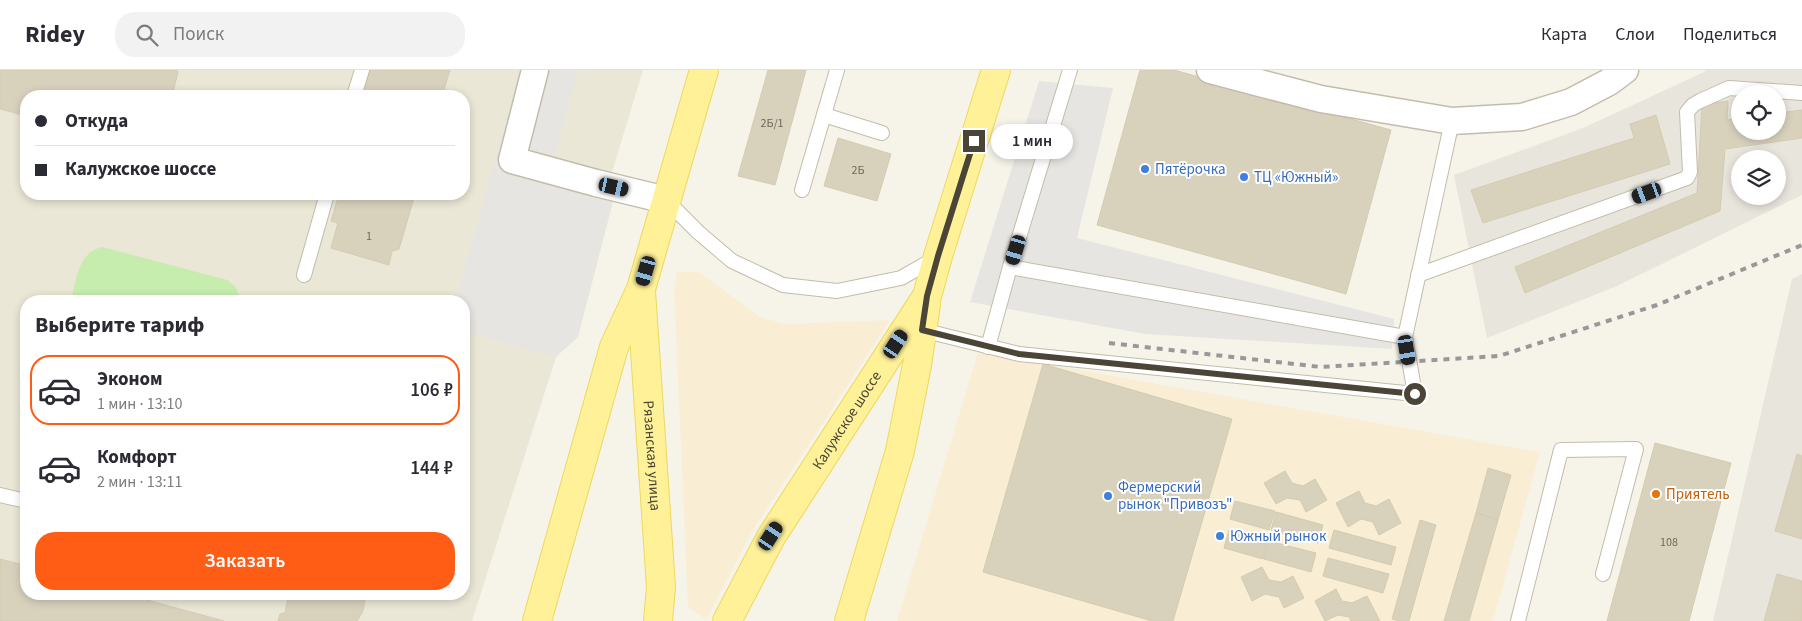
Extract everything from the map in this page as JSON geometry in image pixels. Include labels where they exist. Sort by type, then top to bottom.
[{"type":"main road","points":[[537,621],[614,347],[641,289],[704,70]]},
{"type":"main road","name":"Калужское шоссе","points":[[727,621],[771,536],[927,296],[996,70]]},
{"type":"main road","name":"Рязанская улица","points":[[641,289],[661,587],[658,621]]},
{"type":"main road","points":[[849,621],[900,451],[927,296]]},
{"type":"street","points":[[535,70],[512,160],[666,200]]},
{"type":"street","points":[[1210,70],[1321,99],[1452,121],[1522,117],[1572,102],[1609,82],[1625,70]]},
{"type":"lane","points":[[356,90],[362,70]]},
{"type":"lane","points":[[802,190],[837,70]]},
{"type":"lane","points":[[988,347],[1070,70]]},
{"type":"lane","points":[[1418,275],[1687,178],[1690,172],[1687,112],[1693,105],[1714,93],[1729,88],[1802,93]]},
{"type":"lane","points":[[824,115],[882,133]]},
{"type":"lane","points":[[922,330],[1019,354],[1415,394],[1405,337],[1452,121]]},
{"type":"lane","points":[[304,275],[325,200]]},
{"type":"lane","points":[[666,200],[698,232],[732,261],[783,285],[837,291],[845,290],[902,278],[938,256]]},
{"type":"lane","points":[[1010,268],[1405,337]]},
{"type":"lane","points":[[1518,621],[1562,450],[1636,449],[1603,574]]},
{"type":"lane","points":[[0,495],[20,500]]},
{"type":"shaded area","points":[[0,70],[643,70],[556,357],[472,621],[0,621]]},
{"type":"shaded area","points":[[520,70],[578,70],[548,183],[613,202],[578,337],[556,357],[470,333],[470,295],[458,295]]},
{"type":"shaded area","points":[[1706,70],[1802,70],[1802,195],[1786,203],[1786,150],[1731,150],[1731,205],[1782,205],[1617,286],[1487,338],[1454,175],[1583,128]]},
{"type":"shaded area","points":[[1039,81],[1113,88],[1077,238],[1394,319],[1392,349],[1145,334],[970,302]]},
{"type":"shaded area","points":[[677,272],[699,272],[760,317],[785,324],[890,320],[753,530],[706,620],[688,607],[674,289]]},
{"type":"shaded area","points":[[1802,274],[1802,621],[1713,621],[1792,279]]},
{"type":"shaded area","name":"Южный рынок","points":[[978,352],[1540,452],[1493,621],[897,621]]},
{"type":"green space","points":[[103,247],[227,280],[236,287],[238,295],[72,295],[83,261],[88,254]]},
{"type":"building","points":[[0,70],[177,70],[178,72],[174,90],[20,90],[20,114],[0,109]]},
{"type":"building","points":[[370,70],[450,70],[444,90],[365,90]]},
{"type":"building","points":[[768,70],[806,70],[775,185],[738,176]]},
{"type":"building","name":"ТЦ «Южный»","points":[[1140,70],[1174,70],[1391,130],[1346,294],[1097,225]]},
{"type":"building","points":[[1728,101],[1727,120],[1731,119],[1731,140],[1786,140],[1786,112],[1802,110],[1802,138],[1725,149],[1720,211],[1525,293],[1515,267],[1697,193],[1702,105]]},
{"type":"building","points":[[1656,115],[1670,164],[1483,223],[1471,190],[1634,138],[1630,124]]},
{"type":"building","points":[[838,138],[891,154],[877,201],[824,186]]},
{"type":"building","points":[[337,200],[413,200],[399,249],[392,251],[389,265],[331,248],[338,223],[331,221]]},
{"type":"building","name":"Фермерский рынок \"Привозъ\"","points":[[1043,364],[1232,419],[1173,621],[1152,621],[983,572]]},
{"type":"building","points":[[1655,443],[1731,463],[1689,621],[1607,621]]},
{"type":"building","points":[[1797,454],[1802,456],[1802,539],[1775,531]]},
{"type":"building","points":[[1488,468],[1511,475],[1498,520],[1476,513]]},
{"type":"building","points":[[1285,471],[1292,483],[1303,486],[1315,479],[1327,500],[1306,512],[1300,500],[1287,498],[1276,504],[1264,483]]},
{"type":"building","points":[[1359,491],[1365,503],[1376,506],[1389,499],[1401,523],[1379,535],[1373,522],[1361,519],[1348,527],[1336,503]]},
{"type":"building","points":[[1235,501],[1275,511],[1269,530],[1230,519]]},
{"type":"building","points":[[1276,512],[1323,525],[1318,543],[1271,530]]},
{"type":"building","points":[[1476,513],[1498,520],[1469,621],[1444,621]]},
{"type":"building","points":[[1420,520],[1436,525],[1409,621],[1399,621],[1392,619]]},
{"type":"building","points":[[1229,530],[1268,540],[1263,559],[1224,548]]},
{"type":"building","points":[[1334,530],[1396,547],[1391,565],[1329,548]]},
{"type":"building","points":[[1269,541],[1316,553],[1311,572],[1264,559]]},
{"type":"building","points":[[1328,558],[1389,574],[1383,593],[1323,576]]},
{"type":"building","points":[[0,559],[20,564],[20,600],[147,600],[224,621],[0,621]]},
{"type":"building","points":[[1262,567],[1269,580],[1281,582],[1293,576],[1304,598],[1284,608],[1279,597],[1265,594],[1252,601],[1241,577]]},
{"type":"building","points":[[1777,574],[1802,581],[1802,621],[1764,621]]},
{"type":"building","points":[[1336,589],[1342,601],[1352,603],[1367,596],[1380,621],[1351,621],[1349,617],[1338,615],[1325,621],[1315,601]]},
{"type":"building","points":[[288,600],[365,600],[363,611],[357,621],[278,621],[280,614],[285,613]]},
{"type":"railway","points":[[1109,343],[1321,367],[1499,356],[1657,305],[1802,245]]},
{"type":"place","name":"Пятёрочка","points":[[1145,169]]},
{"type":"place","name":"ТЦ «Южный»","points":[[1244,177]]},
{"type":"place","name":"Приятель","points":[[1656,494]]},
{"type":"place","name":"Фермерский рынок \"Привозъ\"","points":[[1108,496]]},
{"type":"place","name":"Южный рынок","points":[[1220,536]]},
{"type":"route","points":[[974,141],[938,256],[927,296],[922,330],[1019,354],[1415,394]]}]
